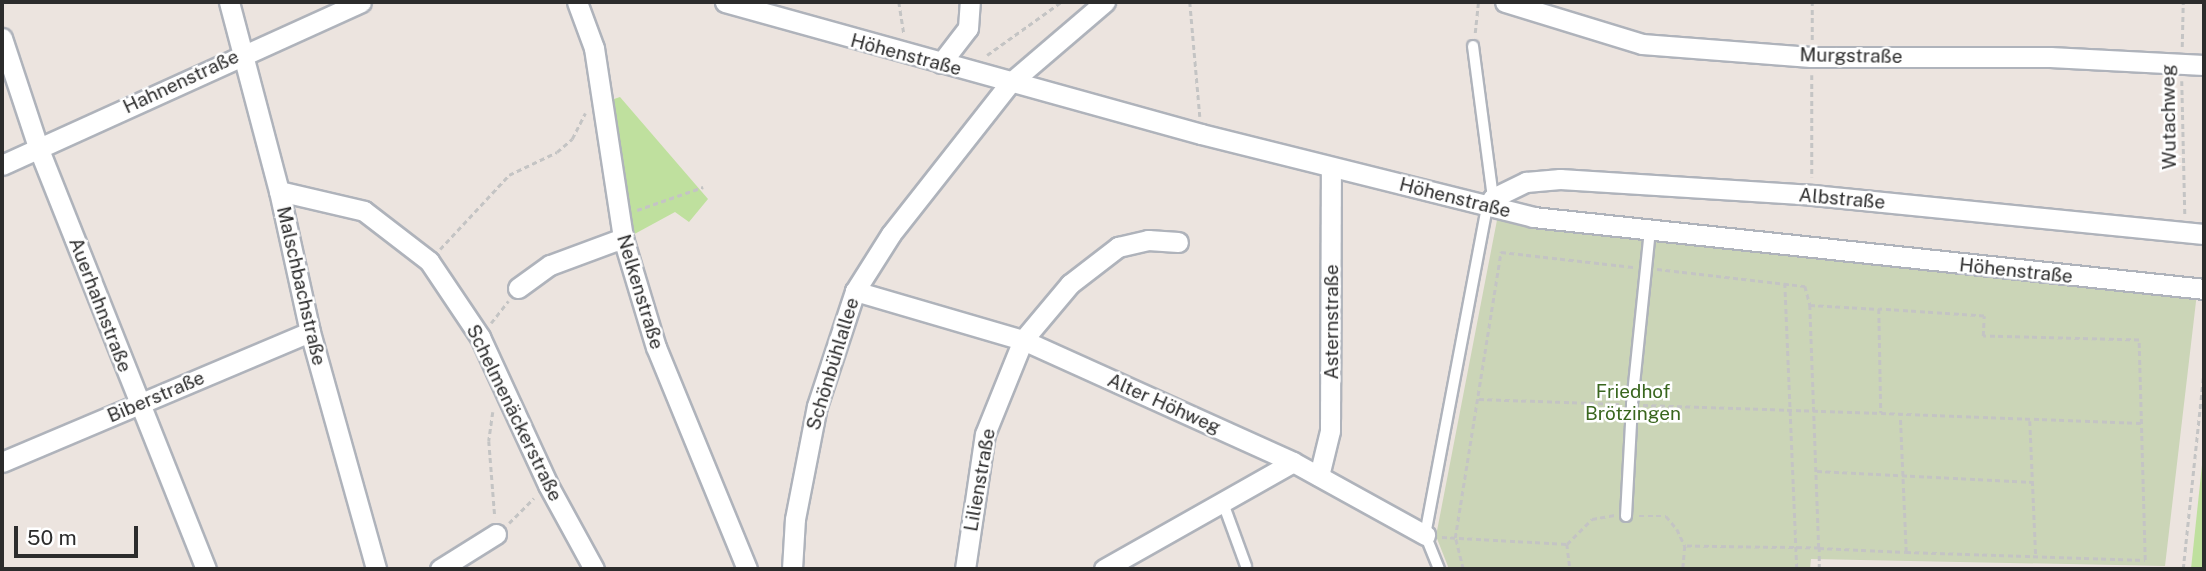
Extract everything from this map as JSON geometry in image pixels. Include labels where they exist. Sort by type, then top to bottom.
[{"type":"street","name":"Malschbachstraße","points":[[229,2],[279,191],[310,332],[371,568]]},
{"type":"street","name":"Hahnenstraße","points":[[2,165],[361,2]]},
{"type":"street","name":"Nelkenstraße","points":[[577,2],[594,48],[622,238],[656,347],[747,569]]},
{"type":"street","name":"Höhenstraße","points":[[725,2],[908,55],[1201,134],[1331,167],[1490,202],[1533,217],[2204,289]]},
{"type":"street","points":[[941,63],[968,28],[970,2]]},
{"type":"street","name":"Schönbühlallee","points":[[792,569],[795,519],[817,406],[855,291],[891,234],[1010,83],[1105,2]]},
{"type":"street","name":"Murgstraße","points":[[1504,2],[1642,44],[1811,57],[2050,57],[2204,65]]},
{"type":"street","name":"Auerhahnstraße","points":[[2,38],[38,147],[206,569]]},
{"type":"street","name":"Asternstraße","points":[[1319,476],[1330,431],[1331,167]]},
{"type":"street","name":"Albstraße","points":[[1490,202],[1526,182],[1560,179],[1812,195],[2195,233]]},
{"type":"street","name":"Schelmenäckerstraße","points":[[279,191],[364,211],[429,261],[480,337],[548,485],[594,569]]},
{"type":"street","points":[[518,288],[550,265],[622,238]]},
{"type":"street","name":"Lilienstraße","points":[[965,569],[985,434],[1023,340],[1070,284],[1118,247],[1148,240],[1178,242]]},
{"type":"street","name":"Alter Höhweg","points":[[855,291],[1023,340],[1293,462],[1425,535]]},
{"type":"street","name":"Biberstraße","points":[[2,462],[310,332]]},
{"type":"street","points":[[1110,568],[1293,462]]},
{"type":"street","points":[[440,569],[496,534]]},
{"type":"lane","points":[[1438,569],[1425,535],[1490,202],[1473,46]]},
{"type":"lane","points":[[1626,516],[1632,404],[1650,230]]},
{"type":"lane","points":[[1223,503],[1246,566]]},
{"type":"path","points":[[899,2],[908,55]]},
{"type":"path","points":[[967,71],[1061,2]]},
{"type":"path","points":[[1190,2],[1201,134]]},
{"type":"path","points":[[1473,46],[1478,2]]},
{"type":"path","points":[[1812,2],[1812,195]]},
{"type":"path","name":"Wutachweg","points":[[2183,2],[2182,63],[2195,233]]},
{"type":"path","points":[[429,261],[509,175],[556,152],[572,139],[586,104]]},
{"type":"path","points":[[636,210],[703,187]]},
{"type":"path","points":[[1785,283],[1797,569]]},
{"type":"path","points":[[480,337],[518,288]]},
{"type":"path","points":[[1685,546],[2145,560],[2139,340],[1983,336],[1984,316],[1810,305]]},
{"type":"path","points":[[1879,309],[1881,413]]},
{"type":"path","points":[[2183,569],[2204,368]]},
{"type":"path","points":[[496,534],[489,441],[498,376]]},
{"type":"path","points":[[1478,399],[2141,424]]},
{"type":"path","points":[[1900,414],[1906,552]]},
{"type":"path","points":[[2030,420],[2036,557]]},
{"type":"path","points":[[1816,471],[2034,482]]},
{"type":"path","points":[[496,534],[548,485]]},
{"type":"path","points":[[1425,535],[1567,544],[1592,519],[1666,516],[1685,546],[1683,569]]},
{"type":"path","points":[[1455,538],[1463,569]]},
{"type":"path","points":[[1567,544],[1570,569]]},
{"type":"path","points":[[1819,548],[1819,569],[1844,569]]},
{"type":"green space","points":[[620,97],[708,199],[689,222],[675,212],[629,237],[611,100]]},
{"type":"green space","name":"Friedhof Brötzingen","points":[[1497,220],[2197,293],[2165,566],[1811,559],[1810,569],[1449,569],[1436,536]]},
{"type":"green space","points":[[2204,446],[2204,569],[2191,569]]}]
